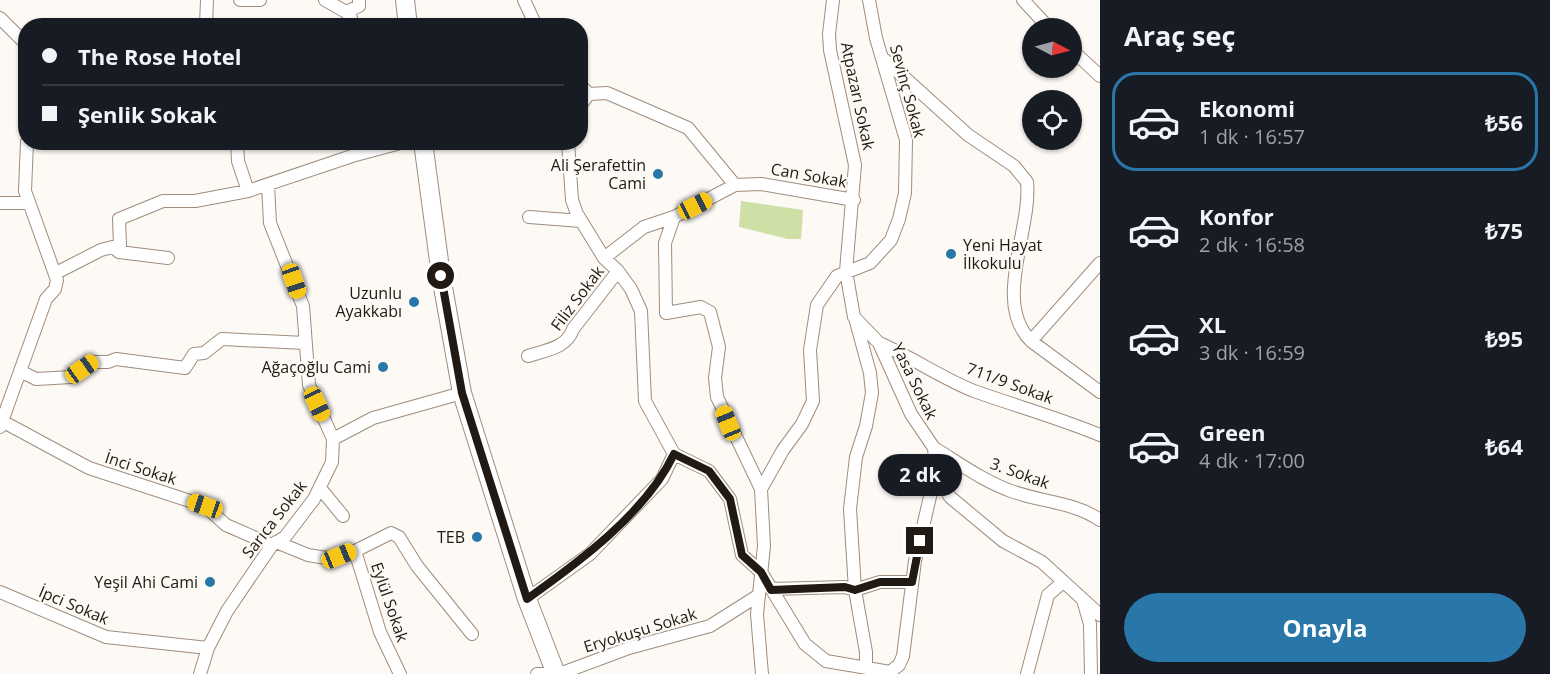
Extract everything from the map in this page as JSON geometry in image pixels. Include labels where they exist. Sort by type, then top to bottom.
[{"type":"main road","points":[[405,0],[407,18]]},
{"type":"main road","points":[[424,150],[441,276],[462,393],[527,599],[558,674]]},
{"type":"street","points":[[206,18],[207,0]]},
{"type":"street","points":[[240,0],[260,0]]},
{"type":"street","points":[[325,0],[346,12],[351,18]]},
{"type":"street","points":[[346,12],[359,6],[359,0]]},
{"type":"street","points":[[524,0],[532,18]]},
{"type":"street","name":"Atpazarı Sokak","points":[[833,0],[829,34],[830,50],[853,144],[854,200],[846,271]]},
{"type":"street","name":"Sevinç Sokak","points":[[846,271],[870,263],[891,240],[905,193],[906,140],[869,0]]},
{"type":"street","points":[[1023,0],[1040,18]]},
{"type":"street","points":[[0,18],[18,36]]},
{"type":"street","points":[[884,59],[968,135],[1014,166],[1027,182],[1028,192],[1017,265],[1015,303],[1019,326],[1031,341],[1100,392]]},
{"type":"street","points":[[1082,59],[1100,76]]},
{"type":"street","points":[[588,90],[607,93],[688,128],[735,185],[674,217],[644,227],[604,258]]},
{"type":"street","points":[[1,423],[46,299],[55,290],[56,273],[25,191],[27,150]]},
{"type":"street","points":[[237,150],[238,161],[248,191]]},
{"type":"street","points":[[351,150],[352,156]]},
{"type":"street","points":[[56,273],[101,250],[120,245],[119,219],[163,201],[195,201],[248,191],[374,150]]},
{"type":"street","points":[[569,150],[572,200],[581,221],[604,258],[618,271],[631,289],[641,311],[645,401],[674,454],[709,471],[730,499],[742,555],[761,572],[806,644],[826,661],[892,673],[900,665],[912,582],[936,471],[934,447]]},
{"type":"street","name":"Can Sokak","points":[[735,185],[761,184],[854,200]]},
{"type":"street","points":[[268,185],[270,223],[303,306],[309,385],[333,439],[373,418],[462,393]]},
{"type":"street","points":[[0,203],[28,203]]},
{"type":"street","points":[[529,217],[581,221]]},
{"type":"street","points":[[674,217],[665,243],[666,314],[701,307],[710,312],[719,347],[715,378],[717,397],[760,489],[764,546],[757,614],[762,674]]},
{"type":"street","points":[[113,247],[119,252],[168,258]]},
{"type":"street","points":[[1031,341],[1100,262]]},
{"type":"street","name":"Filiz Sokak","points":[[528,356],[565,343],[570,338],[573,329],[618,271]]},
{"type":"street","points":[[760,489],[783,450],[802,424],[813,401],[810,350],[818,305],[830,284],[846,271],[854,317],[870,373],[872,393],[852,479],[850,509],[855,590],[866,652],[873,671]]},
{"type":"street","name":"Yasa Sokak","points":[[854,317],[879,343],[911,414],[934,447]]},
{"type":"street","points":[[20,371],[36,379],[71,377],[92,362],[108,362],[116,359],[185,368],[194,354],[204,353],[222,339],[305,343]]},
{"type":"street","name":"711/9 Sokak","points":[[879,343],[908,355],[973,390],[1037,410],[1100,435]]},
{"type":"street","name":"İnci Sokak","points":[[1,423],[89,468],[205,506],[226,525],[274,544]]},
{"type":"street","name":"Sarıca Sokak","points":[[200,674],[208,648],[227,611],[274,544],[285,537],[320,488],[332,462],[333,439]]},
{"type":"street","name":"3. Sokak","points":[[934,447],[975,474],[1009,490],[1089,512],[1100,520]]},
{"type":"street","points":[[527,599],[590,554],[662,480],[674,454]]},
{"type":"street","points":[[936,471],[950,497],[966,512],[1003,541],[1042,562],[1100,615]]},
{"type":"street","points":[[320,488],[343,516]]},
{"type":"street","points":[[355,551],[381,536],[391,534],[399,537],[417,566],[464,627],[472,634]]},
{"type":"street","name":"Eylül Sokak","points":[[274,544],[326,558],[355,551],[380,632],[400,674]]},
{"type":"street","points":[[771,590],[845,587],[855,590],[880,582],[912,582]]},
{"type":"street","points":[[1027,674],[1048,595],[1063,582]]},
{"type":"street","name":"İpci Sokak","points":[[0,592],[106,637],[208,648]]},
{"type":"street","name":"Eryokuşu Sokak","points":[[558,674],[629,648],[710,626],[759,595]]},
{"type":"street","points":[[1082,599],[1090,624],[1090,674]]},
{"type":"street","points":[[537,674],[545,674]]},
{"type":"green space","points":[[741,201],[803,210],[801,239],[788,239],[739,227]]},
{"type":"place","name":"Ali Şerafettin Cami","points":[[658,174]]},
{"type":"place","name":"Yeni Hayat İlkokulu","points":[[951,254]]},
{"type":"place","name":"Uzunlu Ayakkabı","points":[[414,302]]},
{"type":"place","name":"Ağaçoğlu Cami","points":[[383,367]]},
{"type":"place","name":"TEB","points":[[477,537]]},
{"type":"place","name":"Yeşil Ahi Cami","points":[[210,582]]},
{"type":"route","points":[[441,276],[462,393],[527,599],[590,554],[662,480],[674,454],[709,471],[730,499],[742,555],[761,572],[771,590],[845,587],[855,590],[880,582],[912,582],[920,541]]}]
